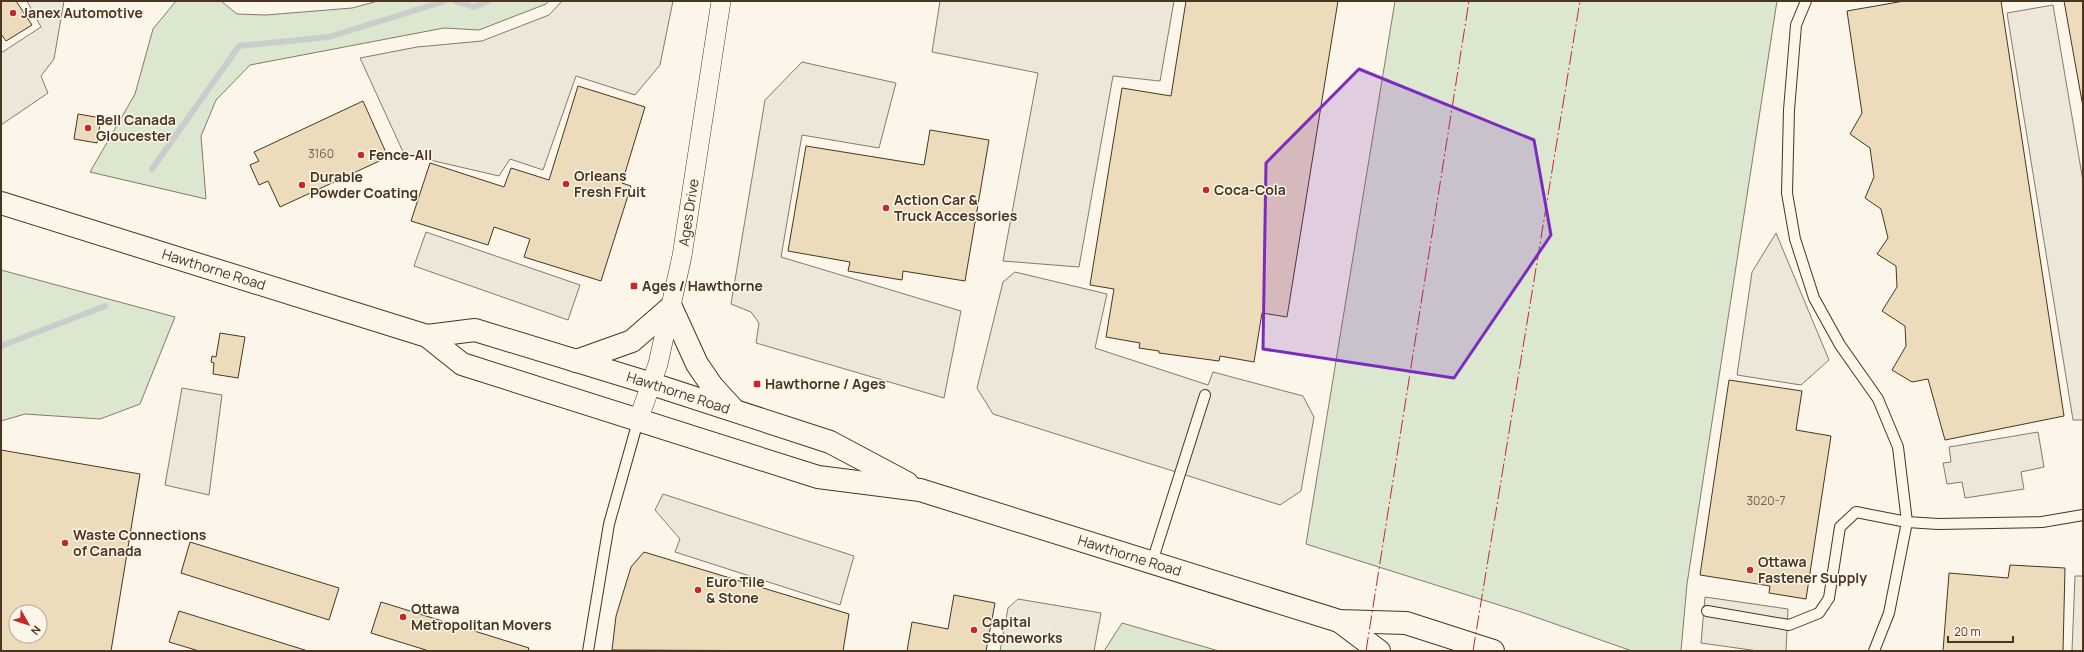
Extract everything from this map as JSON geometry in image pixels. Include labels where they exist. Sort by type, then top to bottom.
[{"type":"main road","name":"Hawthorne Road","points":[[1,203],[426,336],[462,364],[818,477],[920,490],[1340,621],[1406,623],[1492,651]]},
{"type":"main road","points":[[576,361],[632,341],[671,308],[697,364],[712,386],[734,411]]},
{"type":"main road","name":"Hawthorne Road","points":[[426,336],[475,330],[652,384],[830,442],[920,490]]},
{"type":"main road","name":"Hawthorne Road","points":[[1340,621],[1379,651]]},
{"type":"street","name":"Ages Drive","points":[[638,421],[652,384],[682,256],[721,1]]},
{"type":"lane","points":[[1806,1],[1796,25],[1789,110],[1787,193],[1795,239],[1814,298],[1840,345],[1878,399],[1898,448],[1906,522],[1888,613],[1874,651]]},
{"type":"lane","points":[[1152,562],[1205,395]]},
{"type":"lane","points":[[588,651],[609,524],[638,421]]},
{"type":"lane","points":[[1707,612],[1789,625],[1819,613],[1829,598],[1840,527],[1856,512],[1906,522],[1938,524],[2042,522],[2083,515]]},
{"type":"highlighted area","points":[[1359,69],[1534,140],[1551,235],[1454,378],[1263,349],[1266,163]]},
{"type":"green space","points":[[176,1],[221,1],[237,14],[266,15],[352,8],[378,1],[549,1],[546,4],[479,30],[444,28],[250,65],[216,100],[201,136],[206,199],[90,172],[135,94],[153,29]]},
{"type":"green space","points":[[1395,1],[1777,1],[1687,584],[1681,651],[1632,651],[1521,612],[1306,544]]},
{"type":"green space","points":[[1,270],[175,317],[140,404],[100,419],[25,414],[1,421]]},
{"type":"green space","points":[[1122,623],[1219,651],[1104,651]]},
{"type":"shaded area","points":[[27,1],[64,1],[54,59],[41,76],[48,93],[1,125],[1,53],[41,27]]},
{"type":"shaded area","points":[[562,1],[673,1],[660,65],[635,95],[576,76],[543,170],[510,159],[499,176],[404,154],[360,58],[417,47],[482,41],[549,15]]},
{"type":"shaded area","points":[[940,1],[1174,1],[1160,81],[1113,76],[1079,267],[1003,261],[1038,73],[932,52]]},
{"type":"shaded area","points":[[2053,5],[2083,181],[2083,420],[2073,420],[2007,13]]},
{"type":"shaded area","points":[[802,62],[896,83],[879,148],[802,135],[781,257],[961,311],[944,398],[756,343],[759,323],[751,312],[731,304],[765,100]]},
{"type":"shaded area","points":[[426,232],[580,285],[568,320],[414,266]]},
{"type":"shaded area","points":[[1776,233],[1829,360],[1801,385],[1737,375],[1752,272]]},
{"type":"shaded area","points":[[1015,272],[1107,294],[1095,348],[1208,385],[1213,372],[1303,396],[1314,417],[1301,491],[1280,505],[993,414],[977,388],[1003,282]]},
{"type":"shaded area","points":[[182,388],[222,395],[209,495],[165,485]]},
{"type":"shaded area","points":[[2038,432],[2044,467],[2021,472],[2024,489],[1965,498],[1962,482],[1947,484],[1943,463],[1951,462],[1949,447]]},
{"type":"shaded area","points":[[663,494],[854,556],[840,605],[675,552],[680,539],[655,510]]},
{"type":"shaded area","points":[[2075,576],[2083,576],[2083,651],[2072,651]]},
{"type":"shaded area","points":[[1705,597],[1788,609],[1786,651],[1758,651],[1701,643]]},
{"type":"shaded area","points":[[1018,599],[1101,613],[1094,651],[1000,651],[1008,608]]},
{"type":"building","name":"Janex Automotive","points":[[1,1],[16,1],[32,25],[6,41],[1,34]]},
{"type":"building","name":"Coca-Cola","points":[[1186,1],[1338,1],[1287,317],[1262,313],[1254,362],[1220,356],[1219,361],[1159,353],[1159,351],[1139,348],[1140,343],[1106,337],[1114,289],[1090,285],[1122,88],[1171,96]]},
{"type":"building","points":[[1904,1],[2001,1],[2064,416],[1945,440],[1928,379],[1912,382],[1892,370],[1906,346],[1905,326],[1882,311],[1897,287],[1896,266],[1877,254],[1888,238],[1881,209],[1865,198],[1874,177],[1870,148],[1850,134],[1862,113],[1847,11]]},
{"type":"building","points":[[2064,1],[2083,1],[2083,107]]},
{"type":"building","name":"Orleans Fresh Fruit","points":[[578,86],[645,107],[622,183],[631,186],[601,281],[524,257],[530,239],[494,227],[488,245],[411,221],[430,163],[504,187],[511,168],[549,180]]},
{"type":"building","points":[[363,101],[388,157],[280,207],[268,181],[259,185],[250,165],[259,161],[254,152]]},
{"type":"building","name":"Bell Canada Gloucester","points":[[78,114],[101,118],[97,143],[74,139]]},
{"type":"building","name":"Action Car & Truck Accessories","points":[[930,130],[989,140],[965,281],[903,271],[902,280],[848,271],[850,262],[788,251],[806,146],[924,165]]},
{"type":"building","points":[[220,333],[245,337],[238,378],[213,374],[214,363],[211,362],[212,356],[216,357]]},
{"type":"building","points":[[1729,380],[1802,391],[1796,430],[1831,436],[1806,599],[1769,593],[1770,586],[1700,575]]},
{"type":"building","name":"Waste Connections of Canada","points":[[1,450],[140,474],[111,651],[1,651]]},
{"type":"building","points":[[190,542],[339,588],[329,620],[181,573]]},
{"type":"building","name":"Euro Tile & Stone","points":[[644,552],[849,614],[843,651],[612,650],[616,616],[631,567]]},
{"type":"building","points":[[2010,565],[2065,568],[2063,651],[1943,651],[1949,573],[2008,578]]},
{"type":"building","points":[[954,595],[995,603],[986,651],[907,651],[912,622],[948,629]]},
{"type":"building","name":"Ottawa Metropolitan Movers","points":[[381,602],[529,648],[528,651],[429,651],[371,633]]},
{"type":"building","points":[[179,611],[308,651],[199,651],[169,642]]},
{"type":"waterway","points":[[152,169],[239,46],[329,37],[445,1]]},
{"type":"waterway","points":[[455,1],[474,7],[488,1]]},
{"type":"waterway","points":[[1,346],[105,306]]},
{"type":"power","points":[[1366,651],[1469,1]]},
{"type":"power","points":[[1473,651],[1580,1]]},
{"type":"place","name":"Janex Automotive","points":[[13,13]]},
{"type":"place","name":"Bell Canada Gloucester","points":[[88,128]]},
{"type":"place","name":"Fence-All","points":[[361,155]]},
{"type":"place","name":"Orleans Fresh Fruit","points":[[566,184]]},
{"type":"place","name":"Durable Powder Coating","points":[[302,185]]},
{"type":"place","name":"Coca-Cola","points":[[1206,190]]},
{"type":"place","name":"Action Car & Truck Accessories","points":[[886,208]]},
{"type":"place","name":"Ages / Hawthorne","points":[[634,286]]},
{"type":"place","name":"Hawthorne / Ages","points":[[757,384]]},
{"type":"place","name":"Waste Connections of Canada","points":[[65,543]]},
{"type":"place","name":"Ottawa Fastener Supply","points":[[1750,570]]},
{"type":"place","name":"Euro Tile & Stone","points":[[698,590]]},
{"type":"place","name":"Ottawa Metropolitan Movers","points":[[403,617]]},
{"type":"place","name":"Capital Stoneworks","points":[[974,630]]}]
